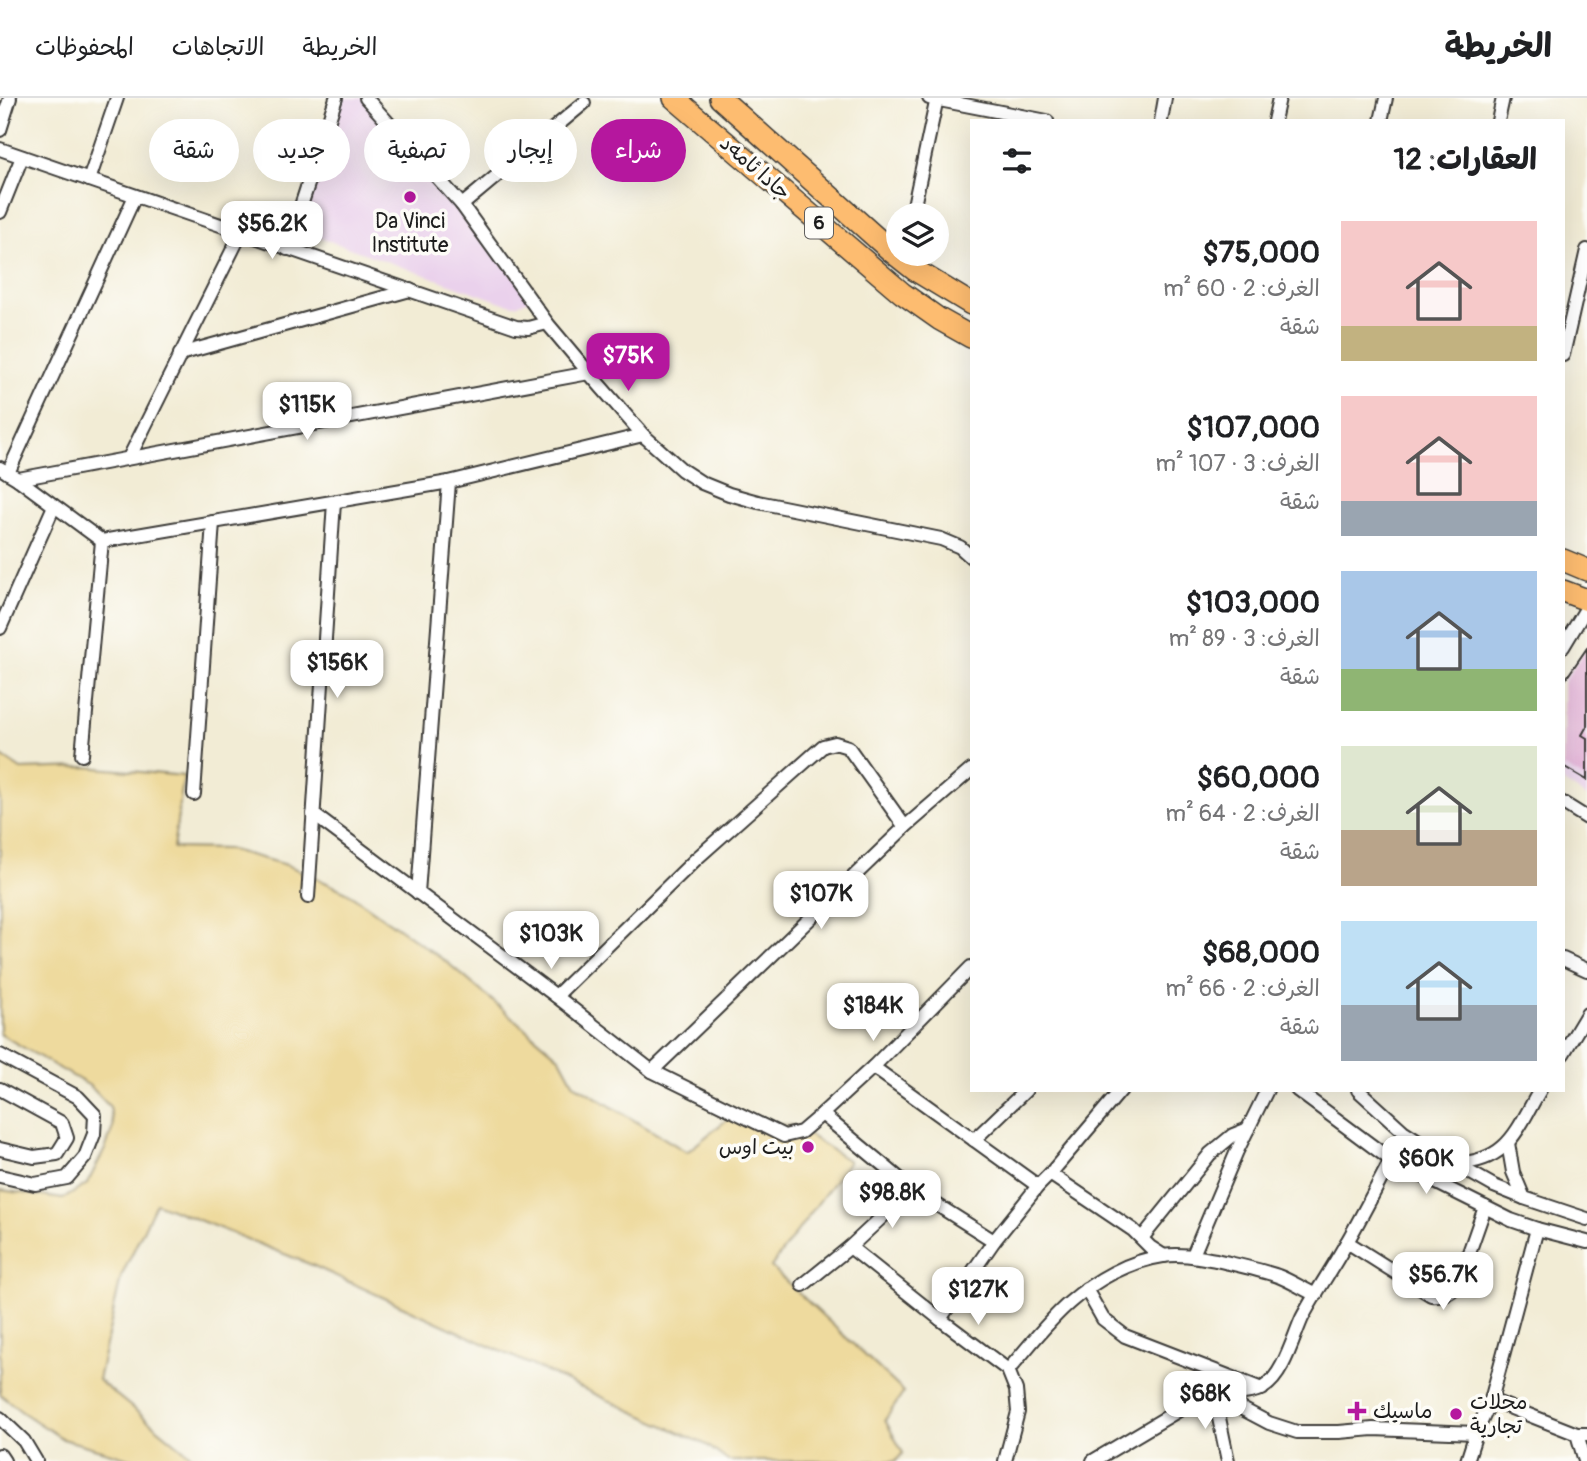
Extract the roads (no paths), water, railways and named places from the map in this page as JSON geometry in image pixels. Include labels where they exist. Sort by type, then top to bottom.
[{"type":"main road","name":"جادا ئامەد","points":[[674,98],[894,286],[939,319],[970,336]]},
{"type":"main road","name":"جادا ئامەد","points":[[720,98],[886,241]]},
{"type":"main road","name":"جادا ئامەد","points":[[917,266],[970,303]]},
{"type":"main road","points":[[1565,561],[1587,570]]},
{"type":"main road","points":[[1565,592],[1587,600]]},
{"type":"street","points":[[0,130],[10,98]]},
{"type":"street","points":[[89,180],[117,98]]},
{"type":"street","points":[[287,249],[336,98]]},
{"type":"street","points":[[366,98],[462,205],[547,323],[589,373],[643,435],[682,470],[702,483],[729,494],[778,507],[941,539],[960,547],[970,555]]},
{"type":"street","points":[[914,203],[934,98],[1038,119]]},
{"type":"street","points":[[1161,119],[1165,98]]},
{"type":"street","points":[[1274,119],[1279,98]]},
{"type":"street","points":[[1381,119],[1386,98]]},
{"type":"street","points":[[1498,119],[1503,98]]},
{"type":"street","points":[[462,205],[584,103]]},
{"type":"street","points":[[0,149],[516,327],[528,328],[547,323]]},
{"type":"street","points":[[0,212],[22,157]]},
{"type":"street","points":[[9,473],[135,196]]},
{"type":"street","points":[[129,458],[241,233]]},
{"type":"street","points":[[1565,346],[1587,250]]},
{"type":"street","points":[[180,354],[410,290]]},
{"type":"street","points":[[9,473],[129,458],[589,373]]},
{"type":"street","points":[[9,473],[102,541],[449,482],[643,435]]},
{"type":"street","points":[[418,893],[449,482]]},
{"type":"street","points":[[308,897],[334,502]]},
{"type":"street","points":[[0,628],[54,506]]},
{"type":"street","points":[[194,794],[214,522]]},
{"type":"street","points":[[82,755],[102,541]]},
{"type":"street","points":[[1565,644],[1587,607]]},
{"type":"street","points":[[556,996],[696,859],[823,747],[835,743],[848,747],[905,827]]},
{"type":"street","points":[[652,1071],[905,827],[970,771]]},
{"type":"street","points":[[1565,804],[1587,818]]},
{"type":"street","points":[[313,814],[652,1071],[783,1136],[802,1132],[873,1067],[970,968]]},
{"type":"street","points":[[1565,960],[1587,970]]},
{"type":"street","points":[[1565,1051],[1587,1014]]},
{"type":"street","points":[[0,1055],[78,1097],[94,1115],[94,1134],[85,1157],[67,1178],[35,1184],[0,1176]]},
{"type":"street","points":[[873,1067],[1038,1186]]},
{"type":"street","points":[[0,1089],[62,1123],[67,1138],[57,1154],[46,1156],[34,1157],[0,1149]]},
{"type":"street","points":[[974,1140],[1024,1092]]},
{"type":"street","points":[[940,1319],[994,1241],[1119,1092]]},
{"type":"street","points":[[1193,1255],[1237,1151],[1266,1092]]},
{"type":"street","points":[[1300,1092],[1391,1160],[1511,1220],[1587,1242]]},
{"type":"street","points":[[1360,1092],[1403,1131],[1494,1186],[1587,1219]]},
{"type":"street","points":[[1455,1164],[1470,1163],[1497,1153],[1508,1143],[1540,1092]]},
{"type":"street","points":[[822,1114],[912,1189],[994,1241]]},
{"type":"street","points":[[1142,1238],[1210,1154],[1233,1135],[1248,1129]]},
{"type":"street","points":[[1508,1143],[1513,1172],[1524,1198]]},
{"type":"street","points":[[1093,1461],[1201,1397],[1251,1392],[1270,1383],[1276,1376],[1303,1317],[1391,1160]]},
{"type":"street","points":[[1050,1174],[1164,1256]]},
{"type":"street","points":[[803,1285],[850,1247],[912,1189]]},
{"type":"street","points":[[1347,1242],[1423,1291],[1439,1296],[1453,1290],[1458,1283],[1485,1207]]},
{"type":"street","points":[[1467,1461],[1491,1400],[1537,1229]]},
{"type":"street","points":[[850,1247],[1008,1370],[1017,1390],[1018,1412],[1005,1461]]},
{"type":"street","points":[[1008,1370],[1051,1321],[1086,1289],[1110,1274],[1136,1263],[1164,1256],[1193,1255],[1268,1273],[1316,1295]]},
{"type":"street","points":[[1086,1289],[1103,1319],[1125,1336],[1262,1389]]},
{"type":"street","points":[[1214,1394],[1269,1423],[1297,1432],[1373,1429],[1476,1433]]},
{"type":"street","points":[[1214,1394],[1228,1461]]},
{"type":"street","points":[[1491,1400],[1582,1434],[1585,1461]]},
{"type":"street","points":[[0,1418],[24,1441],[36,1461]]},
{"type":"street","points":[[0,1455],[4,1461]]},
{"type":"place","name":"Da Vinci Institute","points":[[410,197]]},
{"type":"place","name":"بيت اوس","points":[[808,1147]]},
{"type":"place","name":"ماسيك","points":[[1357,1411]]},
{"type":"place","name":"محلات تجارية","points":[[1456,1414]]}]
